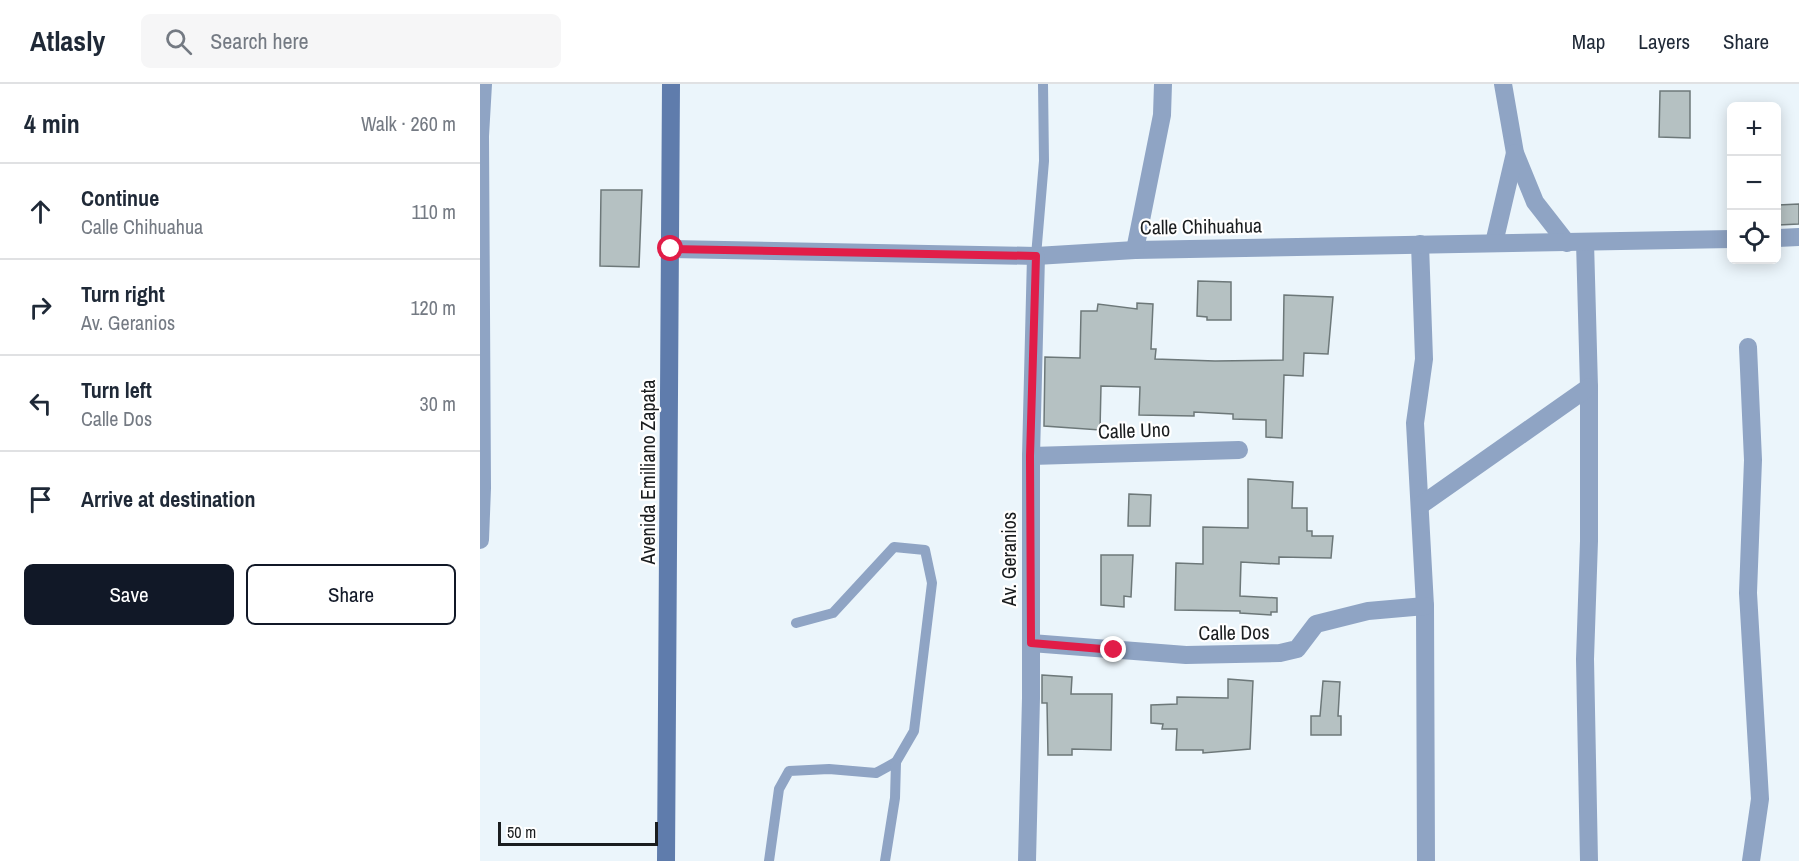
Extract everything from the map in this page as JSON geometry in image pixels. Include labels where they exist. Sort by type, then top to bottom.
[{"type":"main road","name":"Avenida Emiliano Zapata","points":[[666,861],[671,84]]},
{"type":"street","points":[[480,540],[480,136],[483,84]]},
{"type":"street","points":[[1135,250],[1162,115],[1163,84]]},
{"type":"street","points":[[1503,84],[1515,153],[1536,202],[1576,242],[1589,387],[1586,659],[1589,861]]},
{"type":"street","points":[[1494,243],[1515,153]]},
{"type":"street","points":[[1781,237],[1799,237]]},
{"type":"street","name":"Calle Chihuahua","points":[[671,249],[1036,256],[1135,250],[1727,238]]},
{"type":"street","points":[[1420,244],[1424,359],[1415,423],[1425,606],[1426,861]]},
{"type":"street","name":"Av. Geranios","points":[[1027,861],[1031,643],[1030,456],[1036,256]]},
{"type":"street","points":[[1748,347],[1753,460],[1748,593],[1760,800],[1751,861]]},
{"type":"street","points":[[1420,505],[1589,387]]},
{"type":"street","name":"Calle Uno","points":[[1030,456],[1239,450]]},
{"type":"street","name":"Calle Dos","points":[[1031,643],[1185,656],[1280,653],[1297,649],[1316,624],[1368,611],[1425,606]]},
{"type":"lane","points":[[1036,256],[1044,162],[1043,84]]},
{"type":"lane","points":[[796,623],[833,612],[894,547],[925,550],[932,583],[914,731],[896,762],[895,798],[885,861]]},
{"type":"lane","points":[[769,861],[778,789],[789,771],[829,769],[876,773],[896,762]]},
{"type":"building","points":[[1660,91],[1690,91],[1690,138],[1659,137]]},
{"type":"building","points":[[601,190],[642,190],[639,267],[600,266]]},
{"type":"building","points":[[1799,204],[1799,224],[1781,225],[1781,205]]},
{"type":"building","points":[[1198,281],[1231,282],[1231,320],[1207,320],[1207,317],[1197,316]]},
{"type":"building","points":[[1284,295],[1333,297],[1328,354],[1304,353],[1303,376],[1284,375],[1282,438],[1266,437],[1266,420],[1233,419],[1233,414],[1194,412],[1194,416],[1139,415],[1140,387],[1101,386],[1100,430],[1044,426],[1045,357],[1080,358],[1081,311],[1097,311],[1098,304],[1137,309],[1137,303],[1153,304],[1151,349],[1156,349],[1155,359],[1283,360]]},
{"type":"building","points":[[1248,479],[1293,482],[1292,508],[1307,508],[1307,531],[1312,531],[1312,536],[1333,536],[1331,558],[1279,557],[1279,564],[1241,562],[1240,596],[1277,598],[1277,612],[1271,612],[1271,615],[1240,613],[1240,611],[1175,610],[1176,563],[1203,564],[1203,527],[1248,528]]},
{"type":"building","points":[[1129,494],[1151,495],[1150,526],[1128,526]]},
{"type":"building","points":[[1101,555],[1133,555],[1131,597],[1124,596],[1124,607],[1101,605]]},
{"type":"building","points":[[1042,675],[1072,677],[1071,694],[1112,694],[1111,750],[1072,749],[1072,755],[1048,755],[1047,703],[1042,703]]},
{"type":"building","points":[[1228,679],[1253,681],[1250,749],[1203,753],[1203,750],[1176,750],[1177,729],[1162,729],[1163,724],[1151,723],[1151,705],[1177,704],[1177,697],[1228,698]]},
{"type":"building","points":[[1323,681],[1340,682],[1338,716],[1341,716],[1341,735],[1311,735],[1311,716],[1320,716]]},
{"type":"route","points":[[671,249],[1036,256],[1030,456],[1031,643],[1114,650]]}]
